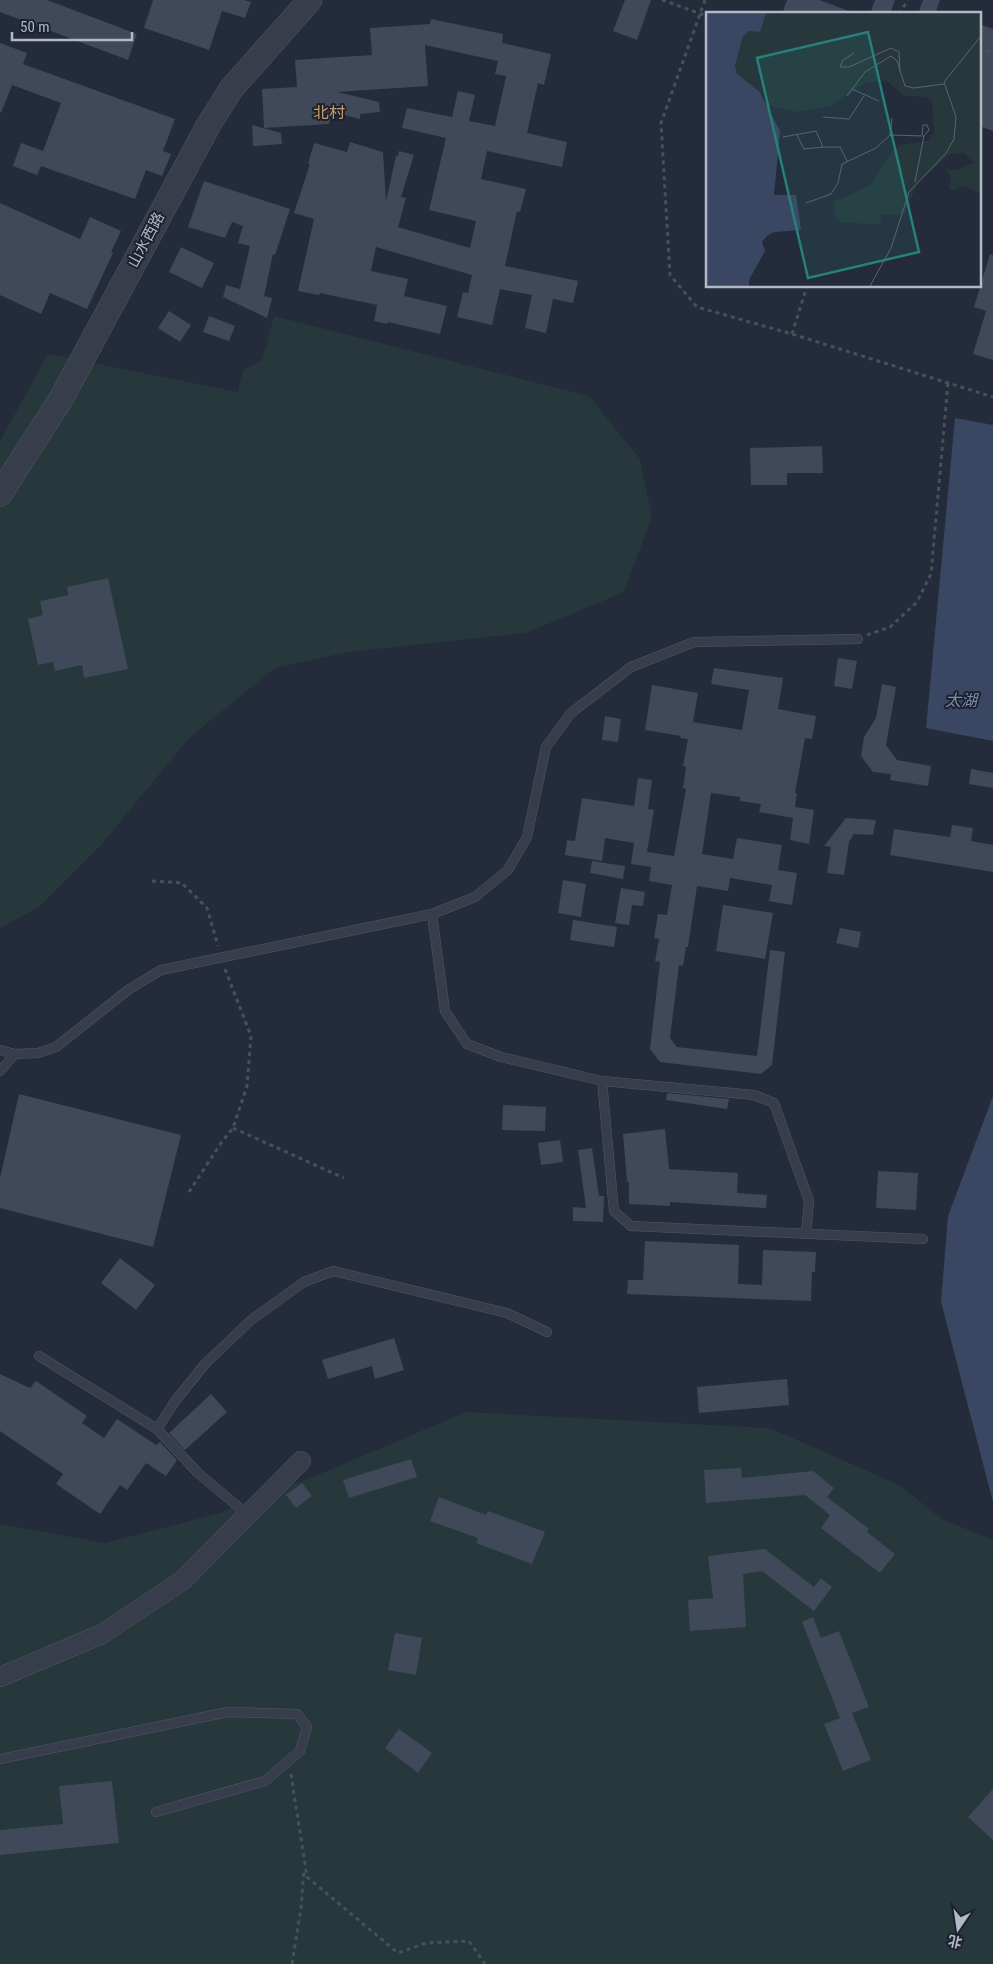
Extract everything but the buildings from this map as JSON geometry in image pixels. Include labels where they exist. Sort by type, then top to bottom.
[{"type":"street","name":"山水西路","points":[[0,494],[60,398],[226,96],[310,0]]},
{"type":"street","points":[[0,1677],[102,1634],[182,1582],[301,1461]]},
{"type":"lane","points":[[0,1050],[15,1054],[38,1053],[56,1047],[128,990],[161,970],[432,914],[475,897],[508,870],[527,837],[546,747],[571,713],[631,667],[694,642],[858,639]]},
{"type":"lane","points":[[432,914],[445,1011],[467,1044],[501,1058],[602,1081],[754,1095],[774,1103],[809,1200],[806,1234]]},
{"type":"lane","points":[[0,1072],[15,1054]]},
{"type":"lane","points":[[602,1081],[614,1211],[630,1226],[923,1239]]},
{"type":"lane","points":[[157,1428],[176,1400],[205,1364],[251,1320],[304,1282],[333,1271],[507,1313],[547,1332]]},
{"type":"lane","points":[[39,1356],[157,1428],[198,1473],[248,1515]]},
{"type":"lane","points":[[0,1759],[228,1712],[297,1714],[307,1727],[300,1750],[265,1780],[156,1812]]},
{"type":"path","points":[[662,0],[706,16]]},
{"type":"path","points":[[705,0],[661,123],[670,275],[697,307],[993,396]]},
{"type":"path","points":[[900,12],[908,0]]},
{"type":"path","points":[[980,48],[993,52]]},
{"type":"path","points":[[792,334],[806,288]]},
{"type":"path","points":[[858,639],[890,627],[917,602],[931,574],[948,383]]},
{"type":"path","points":[[152,881],[182,884],[207,908],[221,958],[251,1036],[247,1086],[233,1128],[189,1192]]},
{"type":"path","points":[[233,1128],[344,1178]]},
{"type":"path","points":[[288,1761],[307,1877],[398,1953],[426,1943],[469,1941],[485,1964]]},
{"type":"path","points":[[292,1964],[301,1908],[305,1865]]},
{"type":"shaded area","points":[[274,316],[589,396],[640,459],[652,517],[624,592],[526,633],[348,652],[275,668],[190,737],[101,845],[39,907],[0,928],[0,441],[48,354],[238,392],[243,370],[262,360]]},
{"type":"shaded area","points":[[466,1412],[770,1428],[899,1485],[942,1519],[993,1540],[993,1964],[0,1964],[0,1524],[105,1543],[220,1513],[327,1471]]},
{"type":"water","name":"太湖","points":[[955,418],[993,425],[993,741],[926,728]]},
{"type":"water","points":[[993,1096],[993,1502],[941,1302],[948,1216]]},
{"type":"district","name":"北村","points":[[329,112]]}]
